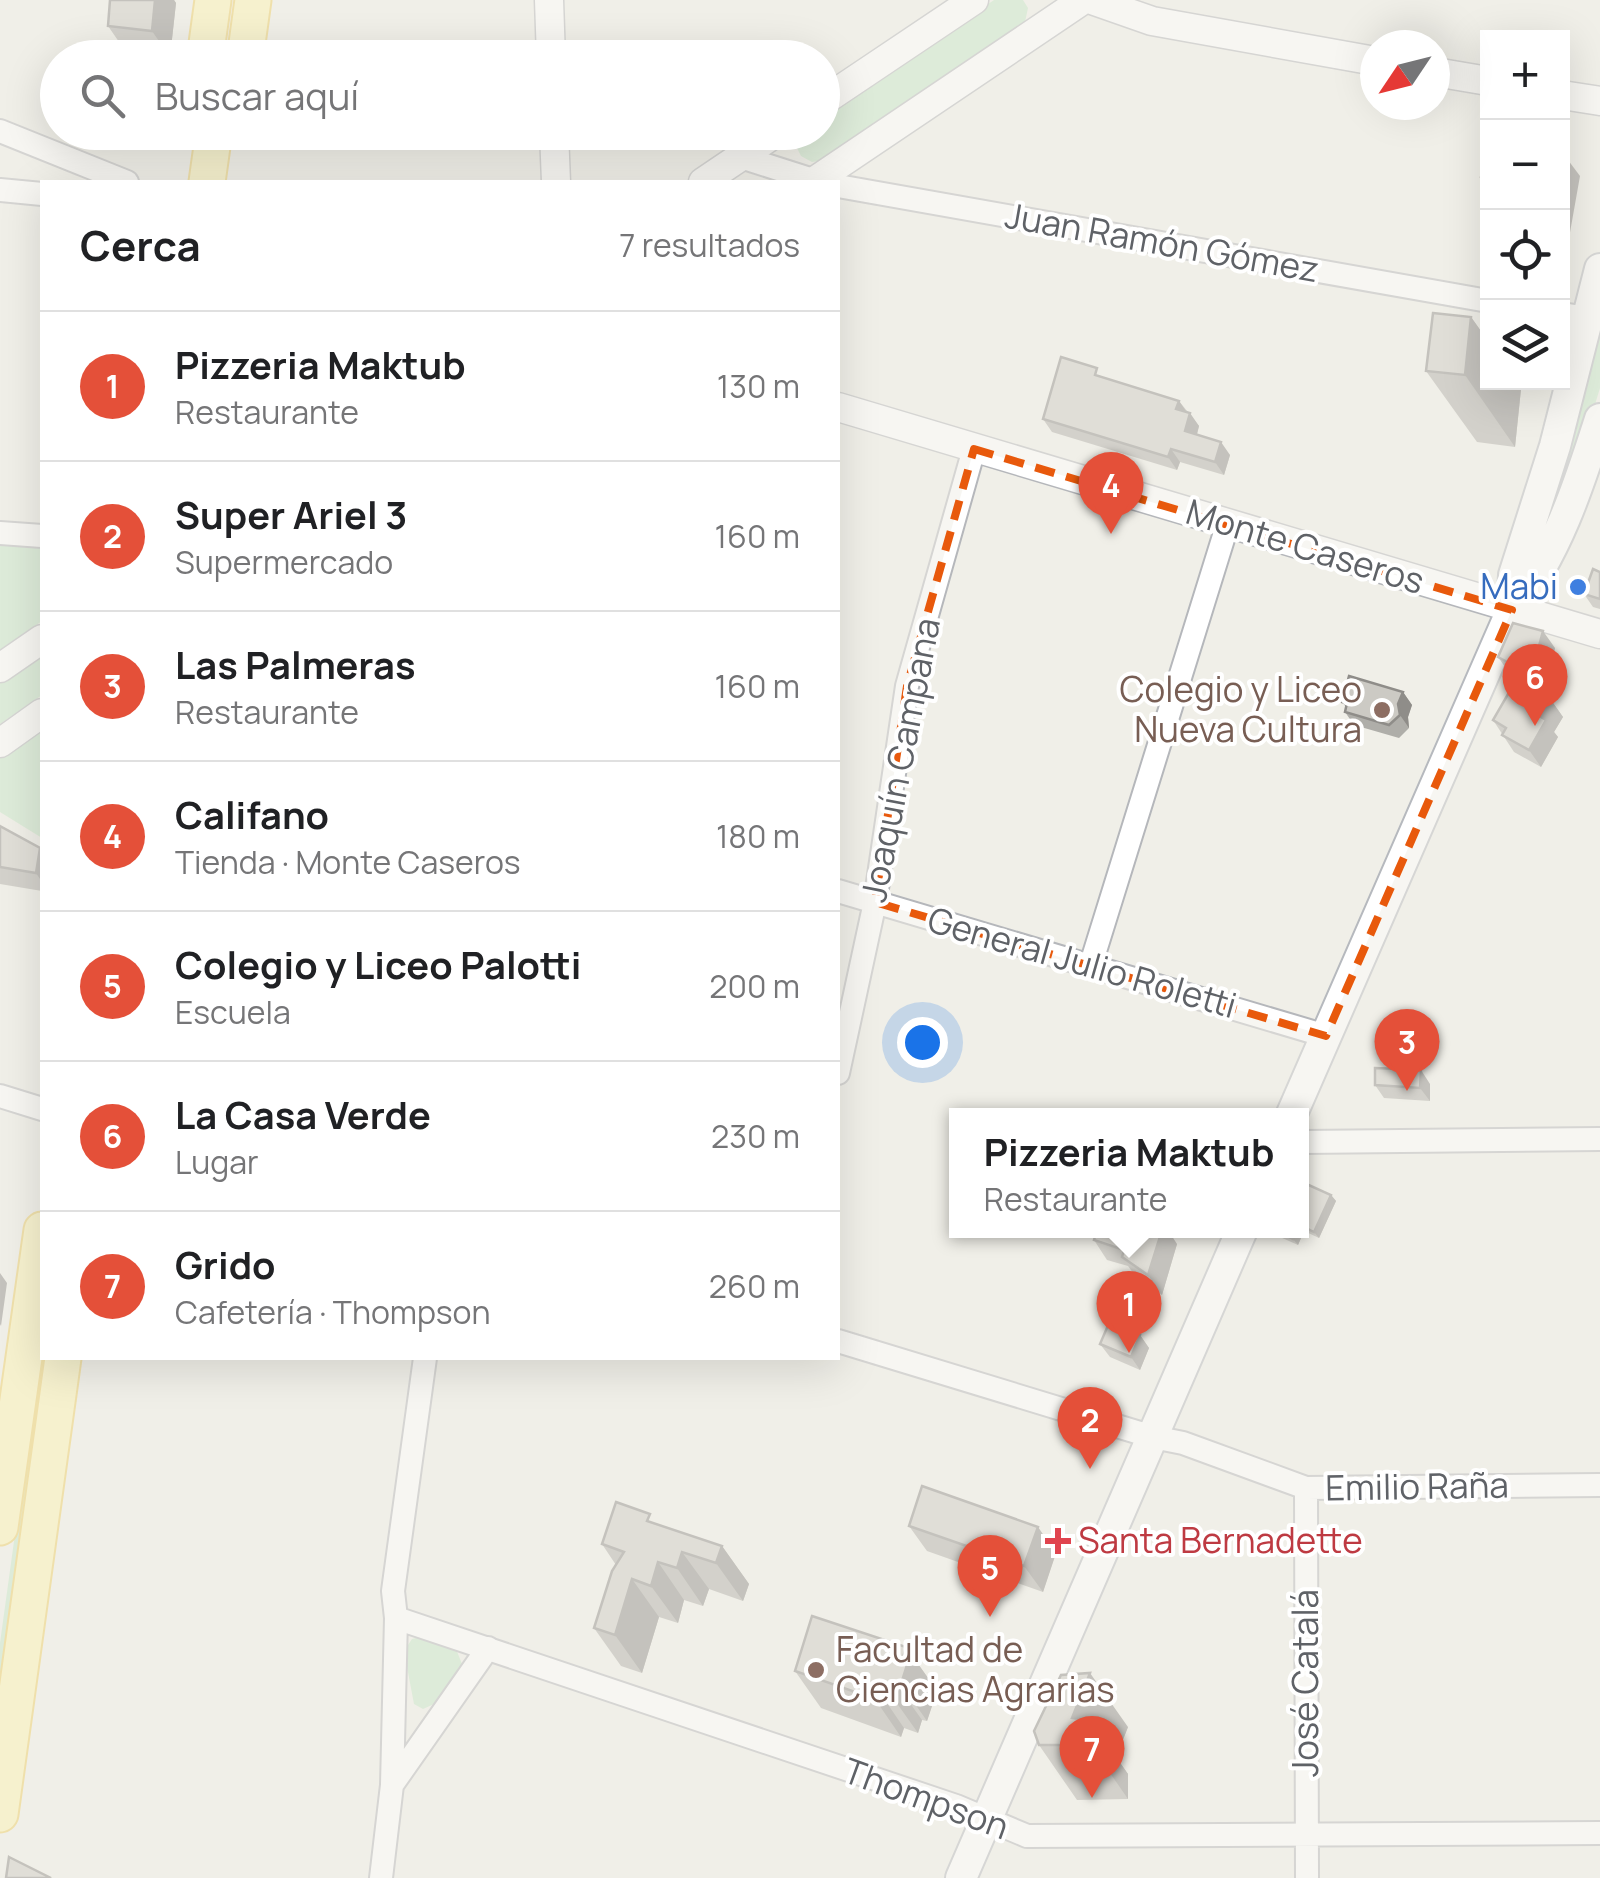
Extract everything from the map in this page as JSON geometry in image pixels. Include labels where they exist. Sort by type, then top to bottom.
[{"type":"main road","points":[[248,40],[254,0]]},
{"type":"main road","points":[[188,180],[192,150]]},
{"type":"main road","points":[[207,180],[211,150]]},
{"type":"main road","points":[[228,180],[232,150]]},
{"type":"main road","points":[[1512,610],[1514,575],[1555,446],[1575,316],[1600,269]]},
{"type":"main road","points":[[1294,1108],[1512,610],[1535,581],[1597,437]]},
{"type":"main road","points":[[960,1878],[1239,1238]]},
{"type":"main road","points":[[1,1507],[40,1244]]},
{"type":"main road","points":[[0,1814],[63,1360]]},
{"type":"street","points":[[549,0],[550,40]]},
{"type":"street","points":[[840,90],[974,0]]},
{"type":"street","points":[[818,180],[1083,0]]},
{"type":"street","points":[[1092,0],[1152,21],[1360,58]]},
{"type":"street","points":[[1450,75],[1480,80]]},
{"type":"street","points":[[1570,95],[1600,101]]},
{"type":"street","points":[[0,131],[40,147]]},
{"type":"street","points":[[47,150],[122,180]]},
{"type":"street","points":[[555,150],[556,180]]},
{"type":"street","points":[[705,180],[750,150]]},
{"type":"street","points":[[740,157],[809,180]]},
{"type":"street","name":"Juan Ramón Gómez","points":[[840,186],[1482,300]]},
{"type":"street","points":[[0,190],[40,194]]},
{"type":"street","name":"Monte Caseros","points":[[840,408],[1600,634]]},
{"type":"street","name":"Joaquín Campana","points":[[840,1064],[875,902],[908,686],[974,450]]},
{"type":"street","points":[[1091,964],[1228,523]]},
{"type":"street","points":[[0,533],[40,536]]},
{"type":"street","points":[[0,668],[40,639]]},
{"type":"street","points":[[0,742],[40,714]]},
{"type":"street","name":"General Julio Roletti","points":[[840,892],[1326,1036]]},
{"type":"street","points":[[0,1096],[40,1108]]},
{"type":"street","points":[[1309,1142],[1600,1139]]},
{"type":"street","name":"Emilio Raña","points":[[840,1342],[1183,1443],[1306,1488],[1600,1485]]},
{"type":"street","points":[[381,1878],[392,1785],[396,1618],[393,1591],[426,1360]]},
{"type":"street","name":"José Catalá","points":[[1306,1488],[1307,1878]]},
{"type":"street","name":"Thompson","points":[[396,1618],[956,1806],[1027,1836],[1600,1833]]},
{"type":"street","points":[[392,1785],[488,1648]]},
{"type":"highlighted area","points":[[974,449],[1512,610],[1326,1036],[875,902],[907,686]]},
{"type":"green space","points":[[994,0],[1023,0],[1028,8],[1025,22],[840,150],[840,106]]},
{"type":"green space","points":[[798,150],[839,150],[825,160],[812,162]]},
{"type":"green space","points":[[1600,321],[1600,388],[1540,544]]},
{"type":"green space","points":[[0,544],[40,547],[40,622],[0,650]]},
{"type":"green space","points":[[40,653],[40,696],[0,724],[0,681]]},
{"type":"green space","points":[[40,730],[40,837],[0,812],[0,758]]},
{"type":"green space","points":[[40,1353],[40,1360],[49,1360],[0,1711],[0,1643]]},
{"type":"green space","points":[[420,1637],[456,1649],[462,1664],[434,1704],[423,1709],[414,1704],[404,1651],[412,1639]]},
{"type":"building","points":[[110,0],[155,0],[152,31],[108,26]]},
{"type":"building","points":[[1433,313],[1471,317],[1465,375],[1426,371]]},
{"type":"building","points":[[1061,357],[1097,368],[1095,375],[1179,401],[1176,409],[1190,413],[1185,431],[1221,442],[1215,462],[1171,449],[1168,457],[1043,419]]},
{"type":"building","points":[[1593,569],[1600,572],[1600,599],[1584,594]]},
{"type":"building","points":[[1513,623],[1543,631],[1528,687],[1551,700],[1541,717],[1546,720],[1529,750],[1502,735],[1506,728],[1493,720],[1522,670],[1498,657]]},
{"type":"building","points":[[1349,676],[1403,692],[1398,704],[1400,715],[1389,725],[1345,712],[1347,703],[1342,702]]},
{"type":"building","points":[[0,826],[40,848],[36,873],[0,867]]},
{"type":"building","points":[[1375,1068],[1421,1070],[1420,1088],[1375,1085]]},
{"type":"building","points":[[1309,1185],[1331,1195],[1314,1232],[1309,1230]]},
{"type":"building","points":[[1160,1238],[1148,1275],[1122,1257],[1124,1250],[1094,1240]]},
{"type":"building","points":[[1109,1323],[1140,1335],[1131,1357],[1100,1344]]},
{"type":"building","points":[[922,1486],[1038,1527],[1024,1566],[909,1526]]},
{"type":"building","points":[[616,1502],[650,1514],[647,1521],[722,1546],[716,1563],[682,1552],[677,1568],[658,1562],[651,1586],[632,1579],[615,1635],[594,1628],[612,1571],[624,1552],[602,1544]]},
{"type":"building","points":[[812,1616],[906,1647],[902,1661],[908,1662],[901,1684],[895,1682],[891,1695],[878,1690],[875,1699],[795,1671]]},
{"type":"building","points":[[1090,1673],[1072,1718],[1090,1720],[1090,1745],[1039,1745],[1034,1731],[1061,1675]]},
{"type":"building","points":[[9,1857],[51,1878],[6,1878]]},
{"type":"place","name":"Califano","points":[[1111,534]]},
{"type":"place","name":"Mabi","points":[[1578,587]]},
{"type":"place","name":"Colegio y Liceo Nueva Cultura","points":[[1382,710]]},
{"type":"place","name":"La Casa Verde","points":[[1535,726]]},
{"type":"place","name":"Las Palmeras","points":[[1407,1091]]},
{"type":"place","name":"Pizzeria Maktub","points":[[1129,1353]]},
{"type":"place","name":"Super Ariel 3","points":[[1090,1469]]},
{"type":"place","name":"Santa Bernadette","points":[[1058,1541]]},
{"type":"place","name":"Colegio y Liceo Palotti","points":[[990,1617]]},
{"type":"place","name":"Facultad de Ciencias Agrarias","points":[[816,1670]]},
{"type":"place","name":"Grido","points":[[1092,1798]]}]
